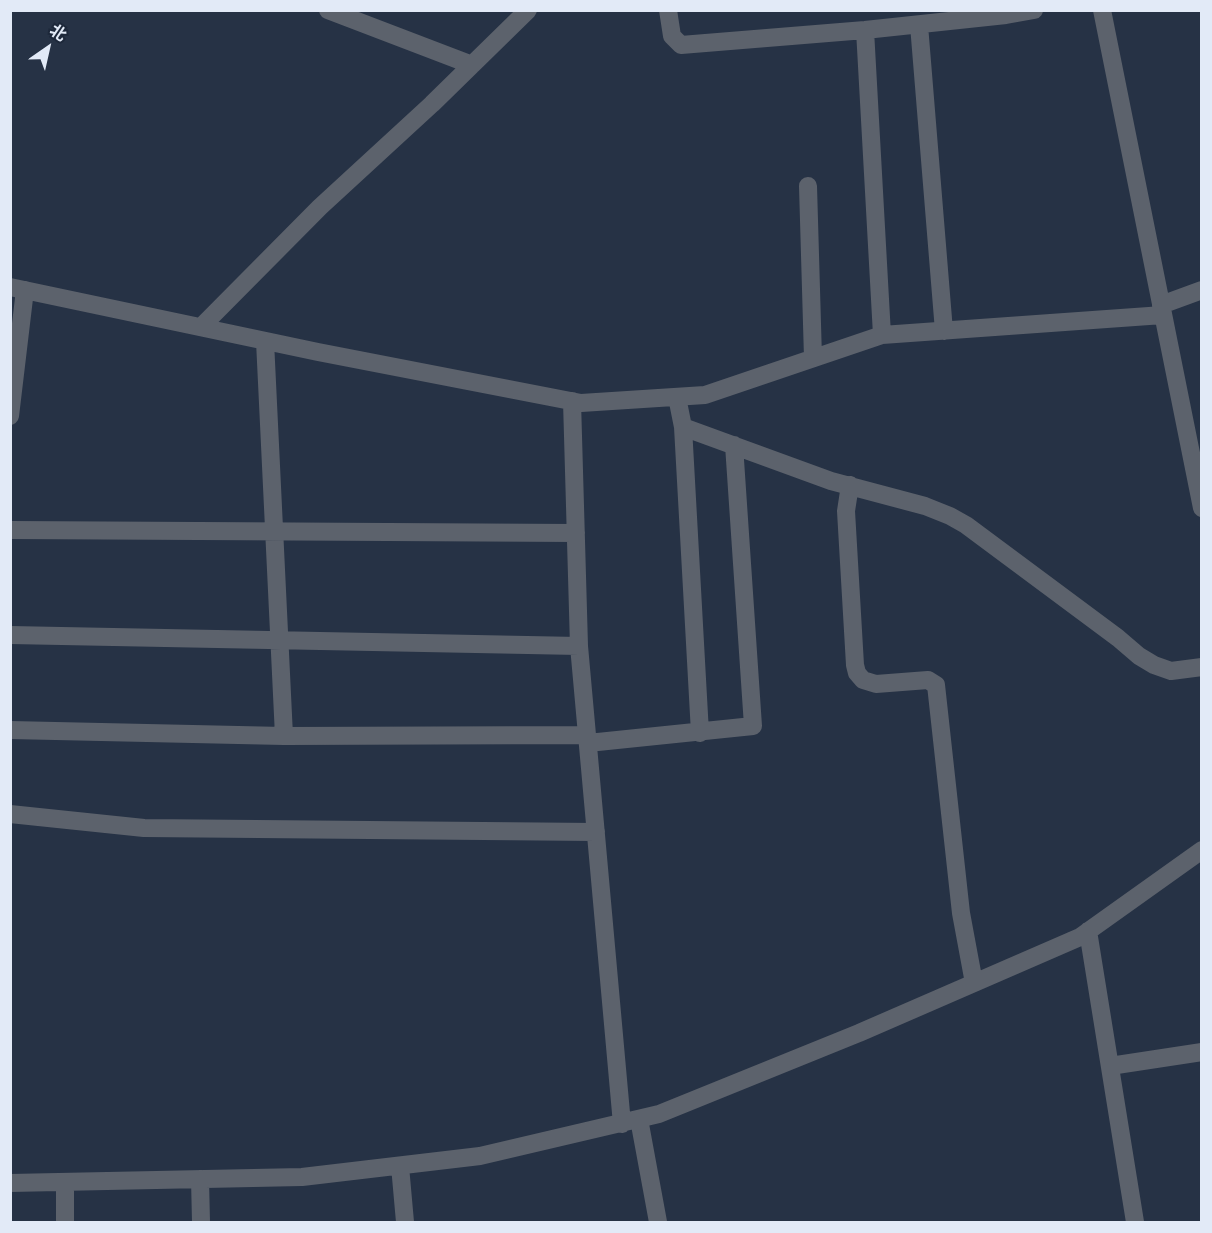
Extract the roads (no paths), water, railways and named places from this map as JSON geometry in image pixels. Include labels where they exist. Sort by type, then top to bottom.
[{"type":"street","points":[[328,10],[472,65]]},
{"type":"street","points":[[201,327],[320,207],[528,10]]},
{"type":"street","points":[[668,10],[672,36],[681,45],[919,25],[1034,10]]},
{"type":"street","points":[[1102,10],[1202,508]]},
{"type":"street","points":[[919,25],[944,331]]},
{"type":"street","points":[[865,30],[882,335]]},
{"type":"street","points":[[808,186],[813,358]]},
{"type":"street","points":[[10,416],[18,288],[266,341],[581,403],[705,395],[882,335],[1162,310],[1202,290]]},
{"type":"street","points":[[266,341],[284,736]]},
{"type":"street","points":[[677,397],[683,427],[700,733]]},
{"type":"street","points":[[572,401],[579,646],[596,832],[630,1122],[658,1222]]},
{"type":"street","points":[[683,427],[850,486],[925,506],[966,525],[1139,656],[1171,671],[1202,668]]},
{"type":"street","points":[[10,730],[588,739],[700,733],[753,726],[734,445]]},
{"type":"street","points":[[850,486],[846,511],[855,665],[857,673],[863,680],[876,684],[928,680],[936,685],[961,913],[974,983]]},
{"type":"street","points":[[10,530],[576,533]]},
{"type":"street","points":[[10,634],[579,646]]},
{"type":"street","points":[[10,814],[144,828],[596,832]]},
{"type":"street","points":[[10,1183],[302,1177],[480,1156],[660,1114],[1080,937],[1202,850]]},
{"type":"street","points":[[1088,931],[1135,1222]]},
{"type":"street","points":[[1110,1066],[1202,1052]]},
{"type":"street","points":[[400,1166],[405,1222]]},
{"type":"street","points":[[200,1179],[201,1222]]},
{"type":"street","points":[[64,1182],[65,1222]]}]
